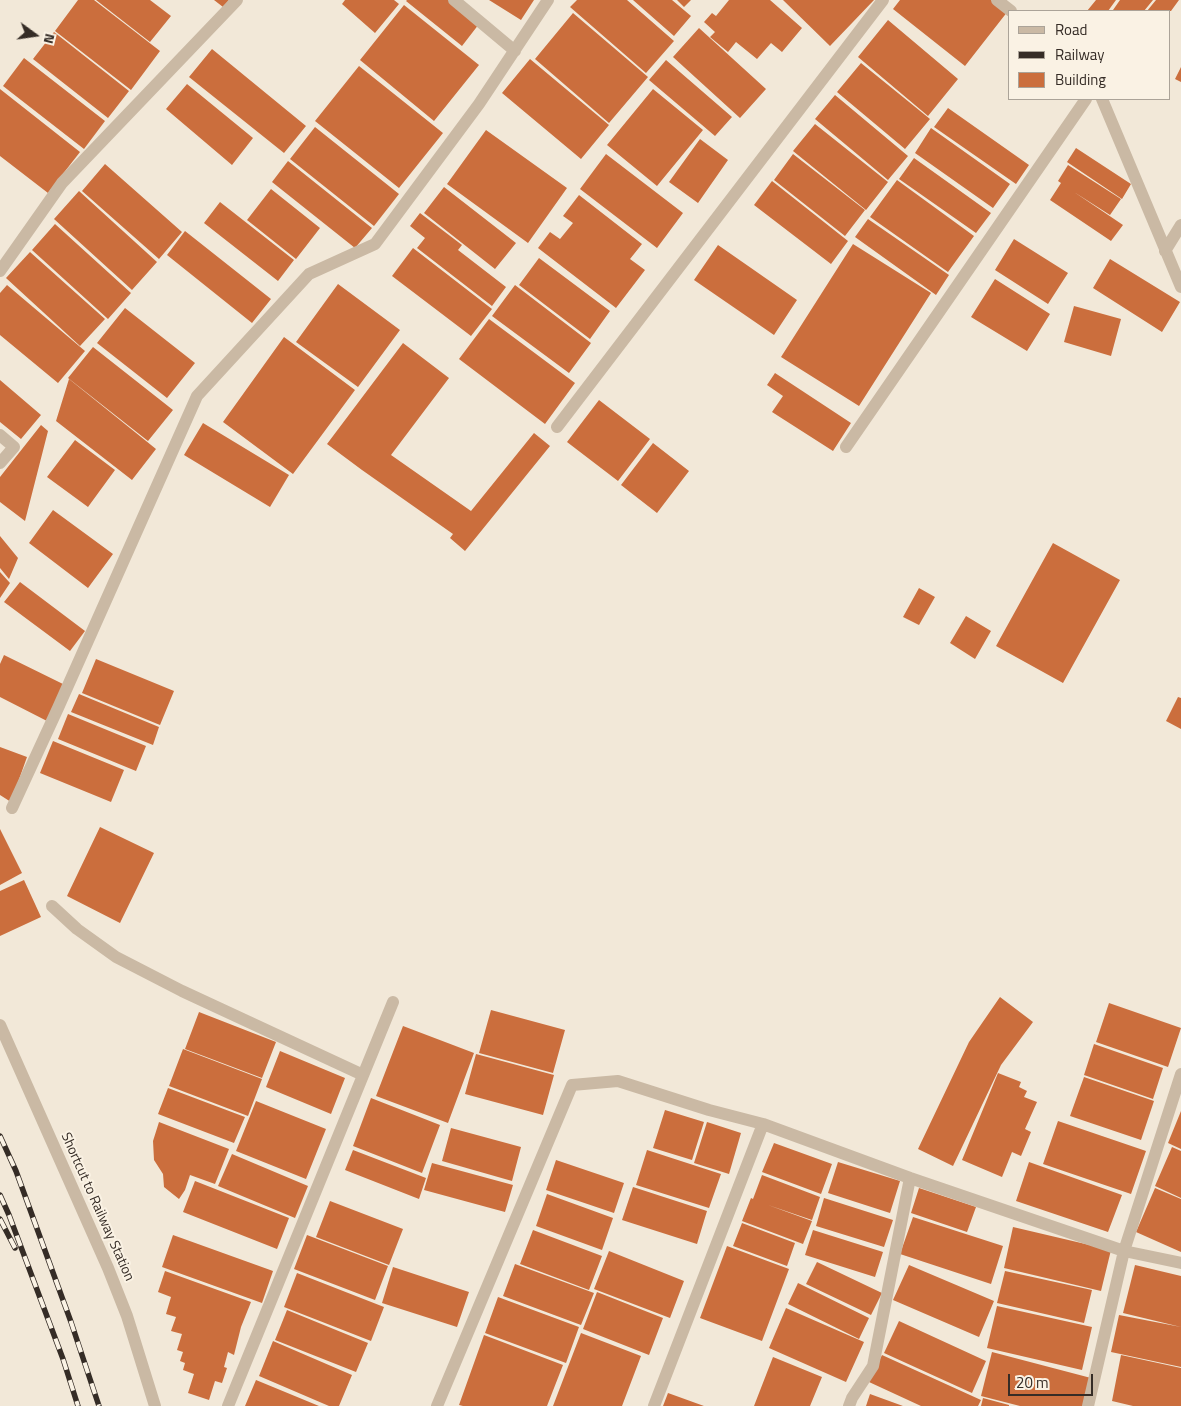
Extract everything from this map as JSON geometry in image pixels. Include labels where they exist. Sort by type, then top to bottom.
[{"type":"street","points":[[0,271],[62,183],[237,0]]},
{"type":"street","points":[[454,0],[515,51]]},
{"type":"street","points":[[12,808],[197,396],[309,274],[375,244],[479,104],[548,0]]},
{"type":"street","points":[[557,427],[883,0]]},
{"type":"street","points":[[997,0],[1009,10]]},
{"type":"street","points":[[846,447],[1085,100]]},
{"type":"street","points":[[1102,100],[1181,287]]},
{"type":"street","points":[[1166,251],[1181,225]]},
{"type":"street","points":[[0,435],[14,447],[0,463]]},
{"type":"street","points":[[52,906],[77,929],[116,957],[182,991],[363,1074]]},
{"type":"street","points":[[228,1406],[393,1002]]},
{"type":"street","name":"Shortcut to Railway Station","points":[[0,1025],[108,1268],[127,1316],[155,1406]]},
{"type":"street","points":[[1088,1406],[1124,1251],[1181,1074]]},
{"type":"street","points":[[437,1406],[572,1086],[618,1081],[709,1110],[763,1124],[910,1178],[1124,1251],[1181,1263]]},
{"type":"street","points":[[654,1406],[763,1124]]},
{"type":"street","points":[[848,1406],[873,1366],[910,1178]]},
{"type":"building","points":[[78,0],[94,0],[160,51],[131,90],[55,31]]},
{"type":"building","points":[[96,0],[150,0],[171,16],[150,42]]},
{"type":"building","points":[[214,0],[229,0],[223,7]]},
{"type":"building","points":[[345,0],[394,0],[399,4],[375,33],[342,4]]},
{"type":"building","points":[[407,0],[449,0],[479,24],[462,46]]},
{"type":"building","points":[[489,0],[534,0],[521,20]]},
{"type":"building","points":[[577,0],[627,0],[674,41],[646,73],[570,7]]},
{"type":"building","points":[[633,0],[672,0],[691,16],[674,36]]},
{"type":"building","points":[[677,0],[691,0],[684,7]]},
{"type":"building","points":[[729,0],[770,0],[802,28],[782,52],[771,43],[757,59],[736,42],[728,52],[710,37],[715,32],[704,22],[712,13],[716,16]]},
{"type":"building","points":[[783,0],[874,0],[830,46]]},
{"type":"building","points":[[900,0],[993,0],[1008,11],[965,66],[893,9]]},
{"type":"building","points":[[1096,0],[1116,0],[1109,10],[1088,10]]},
{"type":"building","points":[[1120,0],[1153,0],[1145,10],[1113,10]]},
{"type":"building","points":[[1156,0],[1179,0],[1171,11],[1148,10]]},
{"type":"building","points":[[404,5],[479,65],[434,121],[360,60]]},
{"type":"building","points":[[573,13],[648,77],[609,123],[535,59]]},
{"type":"building","points":[[888,20],[958,79],[928,116],[858,57]]},
{"type":"building","points":[[699,28],[766,89],[740,118],[673,57]]},
{"type":"building","points":[[54,32],[129,91],[108,118],[33,59]]},
{"type":"building","points":[[212,49],[306,126],[284,153],[189,77]]},
{"type":"building","points":[[24,58],[105,121],[84,149],[3,86]]},
{"type":"building","points":[[530,59],[609,125],[581,159],[502,93]]},
{"type":"building","points":[[666,60],[732,117],[715,136],[649,80]]},
{"type":"building","points":[[861,63],[930,119],[905,149],[837,92]]},
{"type":"building","points":[[359,66],[443,133],[399,188],[315,121]]},
{"type":"building","points":[[1181,67],[1181,82],[1175,79]]},
{"type":"building","points":[[187,84],[253,138],[232,165],[166,109]]},
{"type":"building","points":[[0,89],[80,152],[48,193],[0,156]]},
{"type":"building","points":[[653,89],[703,130],[657,186],[607,145]]},
{"type":"building","points":[[835,95],[908,156],[888,180],[815,119]]},
{"type":"building","points":[[948,108],[1029,165],[1016,184],[934,127]]},
{"type":"building","points":[[815,124],[888,182],[866,210],[793,151]]},
{"type":"building","points":[[315,127],[399,194],[374,226],[290,159]]},
{"type":"building","points":[[931,128],[1010,184],[993,208],[915,153]]},
{"type":"building","points":[[486,130],[567,188],[528,243],[447,184]]},
{"type":"building","points":[[700,139],[728,160],[698,203],[669,182]]},
{"type":"building","points":[[1076,148],[1131,184],[1122,199],[1067,162]]},
{"type":"building","points":[[606,154],[683,213],[657,248],[580,189]]},
{"type":"building","points":[[793,154],[865,210],[845,236],[774,180]]},
{"type":"building","points":[[914,158],[991,213],[976,233],[899,179]]},
{"type":"building","points":[[288,161],[372,228],[355,248],[272,182]]},
{"type":"building","points":[[105,164],[182,232],[159,259],[82,191]]},
{"type":"building","points":[[1068,165],[1121,199],[1110,215],[1074,192],[1123,225],[1111,241],[1050,200],[1061,183],[1058,181]]},
{"type":"building","points":[[897,180],[974,236],[948,272],[870,217]]},
{"type":"building","points":[[772,181],[848,241],[831,264],[754,205]]},
{"type":"building","points":[[444,187],[516,243],[495,269],[424,213]]},
{"type":"building","points":[[271,189],[320,228],[296,259],[247,220]]},
{"type":"building","points":[[79,191],[157,262],[132,290],[54,219]]},
{"type":"building","points":[[579,195],[642,244],[630,259],[645,270],[616,308],[538,248],[550,232],[560,239],[573,223],[563,216]]},
{"type":"building","points":[[220,202],[294,260],[278,281],[204,223]]},
{"type":"building","points":[[420,213],[462,245],[458,250],[506,287],[492,306],[417,248],[425,238],[410,226]]},
{"type":"building","points":[[868,219],[949,275],[936,295],[855,237]]},
{"type":"building","points":[[55,224],[131,293],[108,319],[32,250]]},
{"type":"building","points":[[185,231],[271,299],[252,323],[167,255]]},
{"type":"building","points":[[1014,239],[1068,273],[1048,304],[995,270]]},
{"type":"building","points":[[853,244],[931,293],[859,406],[781,357]]},
{"type":"building","points":[[718,245],[797,300],[774,335],[694,280]]},
{"type":"building","points":[[413,248],[492,309],[471,336],[392,276]]},
{"type":"building","points":[[30,252],[105,319],[80,346],[6,278]]},
{"type":"building","points":[[539,258],[610,311],[590,339],[519,285]]},
{"type":"building","points":[[1110,259],[1180,302],[1162,332],[1093,288]]},
{"type":"building","points":[[995,279],[1050,314],[1027,351],[971,317]]},
{"type":"building","points":[[338,284],[400,330],[358,387],[296,342]]},
{"type":"building","points":[[7,285],[85,351],[58,383],[0,335],[0,293]]},
{"type":"building","points":[[515,285],[591,343],[569,373],[492,316]]},
{"type":"building","points":[[1074,306],[1121,319],[1111,356],[1064,342]]},
{"type":"building","points":[[125,308],[195,363],[167,398],[97,343]]},
{"type":"building","points":[[489,319],[575,383],[545,424],[459,359]]},
{"type":"building","points":[[284,337],[355,390],[293,474],[223,422]]},
{"type":"building","points":[[403,343],[449,378],[391,455],[471,511],[534,433],[550,446],[465,551],[450,538],[453,534],[327,444]]},
{"type":"building","points":[[93,347],[173,410],[148,441],[68,378]]},
{"type":"building","points":[[775,373],[851,423],[833,451],[772,412],[783,396],[767,385]]},
{"type":"building","points":[[69,379],[156,449],[132,480],[56,421]]},
{"type":"building","points":[[0,380],[41,415],[21,439],[0,422]]},
{"type":"building","points":[[599,400],[650,439],[618,481],[567,442]]},
{"type":"building","points":[[203,423],[289,475],[270,507],[184,455]]},
{"type":"building","points":[[41,425],[48,431],[25,521],[0,502],[0,477]]},
{"type":"building","points":[[75,440],[115,470],[88,507],[47,477]]},
{"type":"building","points":[[653,443],[689,471],[657,513],[621,485]]},
{"type":"building","points":[[53,510],[113,554],[88,588],[29,543]]},
{"type":"building","points":[[0,536],[18,558],[9,579],[0,568]]},
{"type":"building","points":[[1053,543],[1120,580],[1063,683],[996,646]]},
{"type":"building","points":[[0,572],[10,583],[0,598]]},
{"type":"building","points":[[20,582],[85,631],[70,651],[4,602]]},
{"type":"building","points":[[919,588],[935,597],[919,625],[903,617]]},
{"type":"building","points":[[966,616],[991,631],[975,659],[950,643]]},
{"type":"building","points":[[4,655],[65,685],[47,721],[0,697],[0,664]]},
{"type":"building","points":[[96,659],[174,691],[160,725],[82,693]]},
{"type":"building","points":[[79,694],[159,727],[153,745],[71,712]]},
{"type":"building","points":[[1178,697],[1181,698],[1181,729],[1166,721]]},
{"type":"building","points":[[68,714],[146,746],[136,771],[58,739]]},
{"type":"building","points":[[53,741],[124,770],[111,802],[40,773]]},
{"type":"building","points":[[0,747],[27,757],[11,802],[0,795]]},
{"type":"building","points":[[100,827],[154,853],[120,923],[67,896]]},
{"type":"building","points":[[0,829],[22,873],[0,885]]},
{"type":"building","points":[[24,880],[41,917],[0,936],[0,891]]},
{"type":"building","points":[[1000,997],[1033,1022],[1001,1065],[953,1166],[918,1149],[969,1042]]},
{"type":"building","points":[[1109,1003],[1181,1028],[1168,1067],[1096,1042]]},
{"type":"building","points":[[491,1010],[565,1030],[553,1073],[479,1053]]},
{"type":"building","points":[[199,1012],[276,1042],[262,1078],[185,1049]]},
{"type":"building","points":[[403,1026],[474,1053],[448,1123],[376,1096]]},
{"type":"building","points":[[1094,1044],[1163,1068],[1153,1099],[1084,1075]]},
{"type":"building","points":[[183,1049],[262,1079],[248,1116],[169,1086]]},
{"type":"building","points":[[280,1051],[345,1078],[331,1114],[266,1087]]},
{"type":"building","points":[[476,1054],[554,1075],[543,1115],[465,1094]]},
{"type":"building","points":[[998,1073],[1021,1082],[1019,1087],[1027,1091],[1024,1097],[1037,1102],[1025,1129],[1031,1132],[1021,1156],[1012,1152],[1002,1177],[962,1160]]},
{"type":"building","points":[[1084,1077],[1154,1101],[1141,1140],[1070,1116]]},
{"type":"building","points":[[168,1088],[245,1117],[234,1143],[158,1114]]},
{"type":"building","points":[[371,1098],[440,1125],[422,1173],[353,1146]]},
{"type":"building","points":[[256,1101],[326,1129],[306,1179],[236,1151]]},
{"type":"building","points":[[665,1110],[704,1122],[692,1160],[653,1148]]},
{"type":"building","points":[[1181,1111],[1181,1149],[1168,1143]]},
{"type":"building","points":[[1058,1121],[1146,1151],[1131,1194],[1043,1164]]},
{"type":"building","points":[[159,1122],[229,1149],[215,1184],[190,1175],[185,1190],[179,1199],[164,1187],[163,1174],[154,1160],[153,1141]]},
{"type":"building","points":[[707,1122],[741,1133],[729,1174],[694,1163]]},
{"type":"building","points":[[451,1128],[521,1147],[512,1181],[442,1161]]},
{"type":"building","points":[[774,1143],[832,1164],[821,1194],[762,1172]]},
{"type":"building","points":[[1172,1147],[1181,1151],[1181,1198],[1155,1186]]},
{"type":"building","points":[[353,1150],[426,1178],[419,1199],[345,1170]]},
{"type":"building","points":[[647,1150],[721,1174],[709,1208],[636,1185]]},
{"type":"building","points":[[232,1154],[308,1186],[295,1218],[218,1186]]},
{"type":"building","points":[[556,1160],[624,1183],[614,1213],[546,1190]]},
{"type":"building","points":[[838,1162],[900,1181],[890,1213],[828,1193]]},
{"type":"building","points":[[1029,1162],[1122,1195],[1108,1232],[1016,1201]]},
{"type":"building","points":[[432,1163],[513,1185],[505,1212],[424,1190]]},
{"type":"building","points":[[762,1175],[820,1197],[812,1220],[768,1205],[812,1221],[803,1244],[742,1221]]},
{"type":"building","points":[[195,1181],[289,1218],[277,1249],[183,1212]]},
{"type":"building","points":[[633,1187],[707,1211],[697,1244],[622,1220]]},
{"type":"building","points":[[919,1188],[976,1207],[967,1232],[911,1213]]},
{"type":"building","points":[[1155,1188],[1181,1199],[1181,1252],[1136,1232]]},
{"type":"building","points":[[547,1194],[613,1218],[602,1250],[536,1226]]},
{"type":"building","points":[[824,1198],[893,1220],[884,1247],[816,1226]]},
{"type":"building","points":[[330,1201],[403,1229],[389,1265],[316,1237]]},
{"type":"building","points":[[913,1217],[1003,1246],[991,1284],[900,1254]]},
{"type":"building","points":[[742,1223],[795,1243],[787,1266],[733,1246]]},
{"type":"building","points":[[1013,1227],[1111,1250],[1101,1291],[1004,1268]]},
{"type":"building","points":[[533,1230],[602,1256],[589,1290],[520,1264]]},
{"type":"building","points":[[813,1230],[883,1252],[875,1277],[805,1255]]},
{"type":"building","points":[[173,1235],[273,1271],[262,1303],[162,1267]]},
{"type":"building","points":[[307,1235],[388,1266],[375,1300],[294,1269]]},
{"type":"building","points":[[727,1246],[789,1269],[762,1341],[700,1318]]},
{"type":"building","points":[[609,1251],[684,1281],[670,1318],[594,1289]]},
{"type":"building","points":[[817,1262],[882,1293],[871,1315],[806,1284]]},
{"type":"building","points":[[515,1264],[594,1293],[581,1325],[503,1296]]},
{"type":"building","points":[[909,1265],[994,1301],[979,1337],[893,1300]]},
{"type":"building","points":[[1135,1265],[1181,1276],[1181,1327],[1123,1313]]},
{"type":"building","points":[[393,1267],[469,1292],[457,1327],[382,1303]]},
{"type":"building","points":[[165,1271],[251,1302],[241,1327],[234,1355],[228,1352],[224,1367],[227,1368],[222,1383],[215,1381],[209,1400],[188,1393],[194,1374],[183,1370],[185,1363],[180,1361],[183,1352],[177,1350],[182,1334],[171,1331],[176,1317],[166,1314],[171,1297],[158,1292]]},
{"type":"building","points":[[1005,1271],[1092,1290],[1084,1323],[997,1303]]},
{"type":"building","points":[[297,1273],[384,1307],[371,1341],[284,1307]]},
{"type":"building","points":[[798,1283],[869,1318],[859,1339],[788,1304]]},
{"type":"building","points":[[597,1292],[663,1318],[649,1355],[583,1329]]},
{"type":"building","points":[[498,1297],[579,1327],[566,1363],[485,1333]]},
{"type":"building","points":[[997,1306],[1092,1327],[1082,1370],[987,1348]]},
{"type":"building","points":[[786,1308],[864,1342],[846,1382],[769,1348]]},
{"type":"building","points":[[287,1310],[368,1343],[356,1372],[275,1340]]},
{"type":"building","points":[[1119,1315],[1181,1327],[1181,1367],[1111,1352]]},
{"type":"building","points":[[899,1321],[986,1361],[972,1393],[884,1353]]},
{"type":"building","points":[[581,1333],[641,1356],[622,1406],[553,1406]]},
{"type":"building","points":[[484,1335],[563,1365],[547,1406],[459,1405]]},
{"type":"building","points":[[273,1341],[352,1375],[339,1406],[329,1406],[259,1376]]},
{"type":"building","points":[[992,1352],[1091,1378],[1084,1406],[1020,1406],[981,1396]]},
{"type":"building","points":[[882,1355],[981,1400],[978,1406],[921,1406],[869,1382]]},
{"type":"building","points":[[1121,1355],[1181,1368],[1181,1406],[1133,1406],[1112,1401]]},
{"type":"building","points":[[773,1357],[822,1377],[810,1406],[754,1406]]},
{"type":"building","points":[[256,1380],[319,1406],[245,1406]]},
{"type":"building","points":[[668,1393],[704,1406],[663,1406]]},
{"type":"building","points":[[870,1394],[903,1406],[866,1406]]},
{"type":"building","points":[[983,1398],[1009,1405],[1009,1406],[981,1406]]},
{"type":"railway","points":[[0,1136],[16,1171],[71,1322],[99,1406]]},
{"type":"railway","points":[[0,1195],[63,1359],[78,1406]]},
{"type":"railway","points":[[0,1219],[15,1248]]}]
